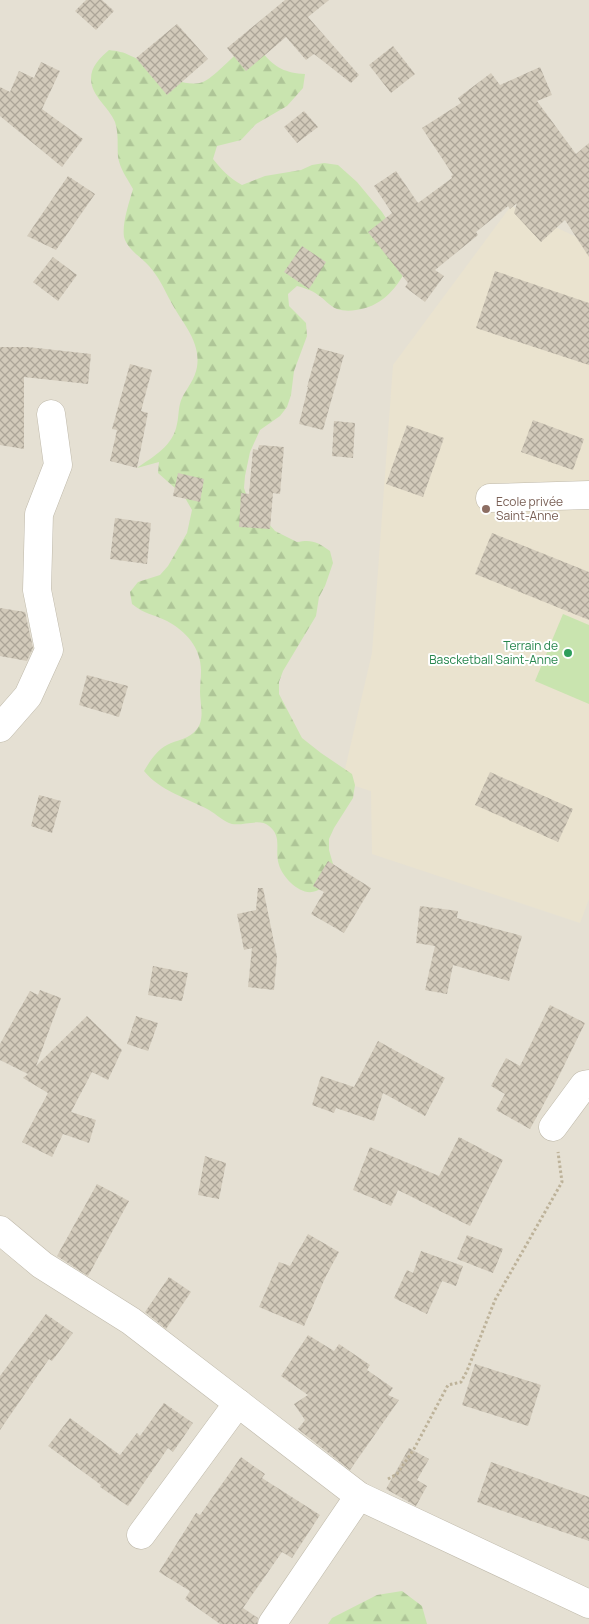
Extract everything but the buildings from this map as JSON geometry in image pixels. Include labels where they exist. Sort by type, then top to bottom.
[{"type":"street","points":[[0,728],[28,696],[49,650],[38,590],[38,514],[58,465],[51,414]]},
{"type":"street","points":[[490,498],[589,494]]},
{"type":"street","points":[[553,1127],[584,1085],[589,1084]]},
{"type":"street","points":[[0,1230],[42,1264],[131,1321],[359,1496],[589,1604]]},
{"type":"street","points":[[141,1535],[238,1403]]},
{"type":"street","points":[[272,1624],[359,1496]]},
{"type":"path","points":[[359,1496],[397,1474],[414,1449],[448,1385],[461,1382],[467,1371],[495,1300],[562,1182],[553,1127]]},
{"type":"shaded area","points":[[0,0],[589,0],[589,1624],[0,1624]]},
{"type":"shaded area","name":"Ecole privée Saint-Anne","points":[[511,206],[589,243],[589,899],[580,923],[372,854],[371,791],[342,782],[372,653],[393,365]]},
{"type":"green space","points":[[242,49],[263,53],[281,69],[305,74],[303,88],[287,106],[256,124],[241,140],[217,146],[213,159],[226,174],[242,185],[265,176],[301,170],[312,165],[324,163],[338,165],[357,182],[382,212],[389,223],[406,270],[397,285],[386,297],[379,302],[356,310],[337,309],[308,289],[297,286],[288,294],[289,306],[306,323],[307,336],[294,371],[291,395],[287,407],[280,416],[260,430],[250,452],[245,476],[244,488],[248,500],[275,531],[297,542],[311,541],[322,545],[330,551],[333,563],[319,597],[316,616],[283,671],[279,682],[279,694],[302,738],[352,774],[355,785],[353,798],[329,839],[333,876],[326,885],[310,892],[299,889],[284,875],[279,865],[276,835],[269,826],[256,822],[229,823],[209,810],[174,794],[150,778],[144,771],[163,747],[187,737],[197,729],[201,721],[201,664],[196,648],[186,635],[174,625],[132,604],[130,592],[138,582],[160,575],[168,566],[187,533],[192,510],[184,496],[158,473],[159,462],[137,468],[162,450],[175,432],[181,401],[196,371],[197,358],[190,333],[175,310],[159,279],[149,266],[131,249],[124,237],[126,213],[133,189],[119,161],[115,122],[94,91],[91,74],[102,56],[109,50],[120,52],[139,60],[175,80],[194,84],[207,80]]},
{"type":"green space","name":"Terrain de Bascketball Saint-Anne","points":[[563,614],[589,625],[589,704],[535,681]]},
{"type":"green space","points":[[402,1591],[422,1606],[427,1624],[328,1624],[332,1618],[377,1595]]},
{"type":"place","name":"Ecole privée Saint-Anne","points":[[486,509]]},
{"type":"place","name":"Terrain de Bascketball Saint-Anne","points":[[568,653]]}]
